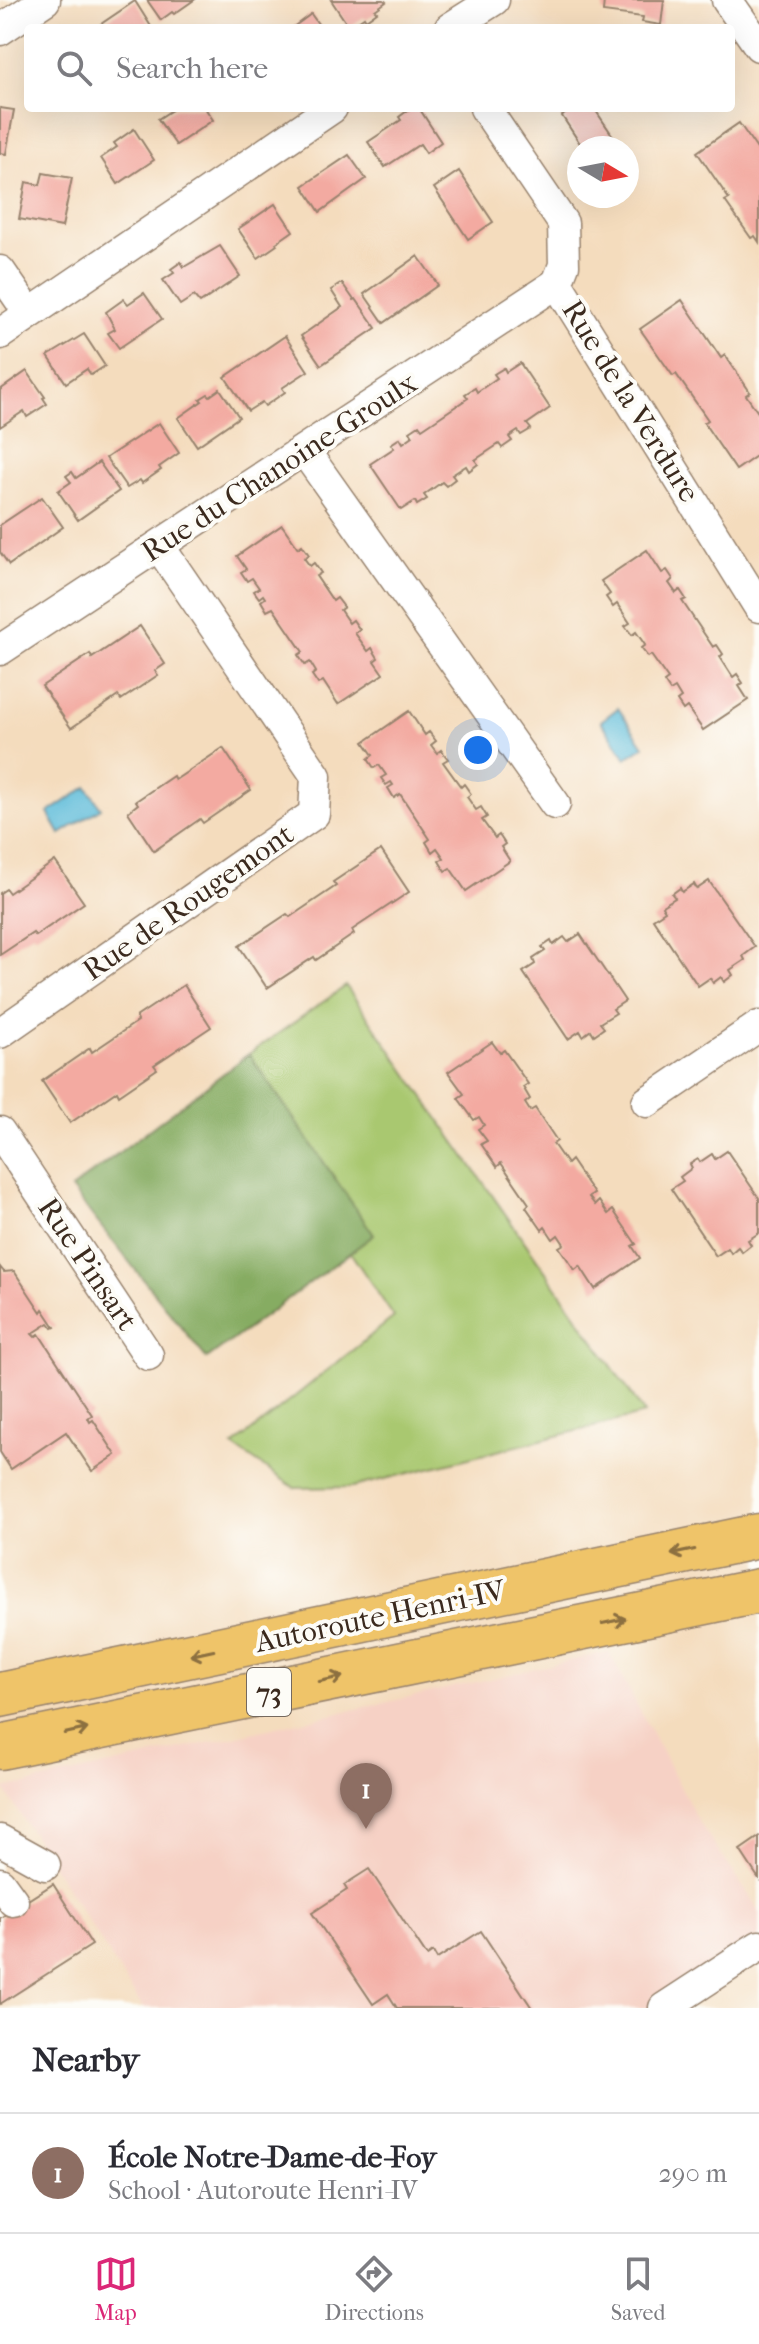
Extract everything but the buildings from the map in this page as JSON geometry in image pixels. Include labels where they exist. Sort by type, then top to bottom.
[{"type":"highway","name":"Autoroute Henri-IV","points":[[0,1695],[759,1536]]},
{"type":"highway","name":"Autoroute Henri-IV","points":[[0,1747],[759,1591]]},
{"type":"street","points":[[0,30],[45,0]]},
{"type":"street","points":[[456,24],[494,0]]},
{"type":"street","points":[[727,0],[759,46]]},
{"type":"street","points":[[0,334],[326,112]]},
{"type":"street","name":"Rue de la Verdure","points":[[488,112],[563,223],[564,265],[557,283],[759,607]]},
{"type":"street","points":[[0,271],[29,313]]},
{"type":"street","name":"Rue du Chanoine-Groulx","points":[[0,650],[557,283]]},
{"type":"street","points":[[304,450],[555,804]]},
{"type":"street","name":"Rue de Rougemont","points":[[0,1033],[314,814],[316,776],[159,546]]},
{"type":"street","points":[[647,1102],[759,1026]]},
{"type":"street","name":"Rue Pinsart","points":[[0,1132],[148,1355]]},
{"type":"street","points":[[0,1840],[45,1865]]},
{"type":"street","points":[[664,2008],[759,1946]]},
{"type":"shaded area","points":[[609,1652],[699,1822],[759,1910],[759,1947],[667,2008],[143,2008],[4,1789]]},
{"type":"green space","points":[[346,986],[645,1414],[353,1487],[295,1488],[233,1446],[394,1317],[350,1252],[373,1234],[249,1054]]},
{"type":"green space","points":[[249,1054],[374,1235],[207,1359],[71,1189]]},
{"type":"water","points":[[618,708],[644,746],[626,758],[601,721]]},
{"type":"water","points":[[87,787],[101,808],[60,834],[48,813]]},
{"type":"place","name":"École Notre-Dame-de-Foy","points":[[366,1829]]}]
